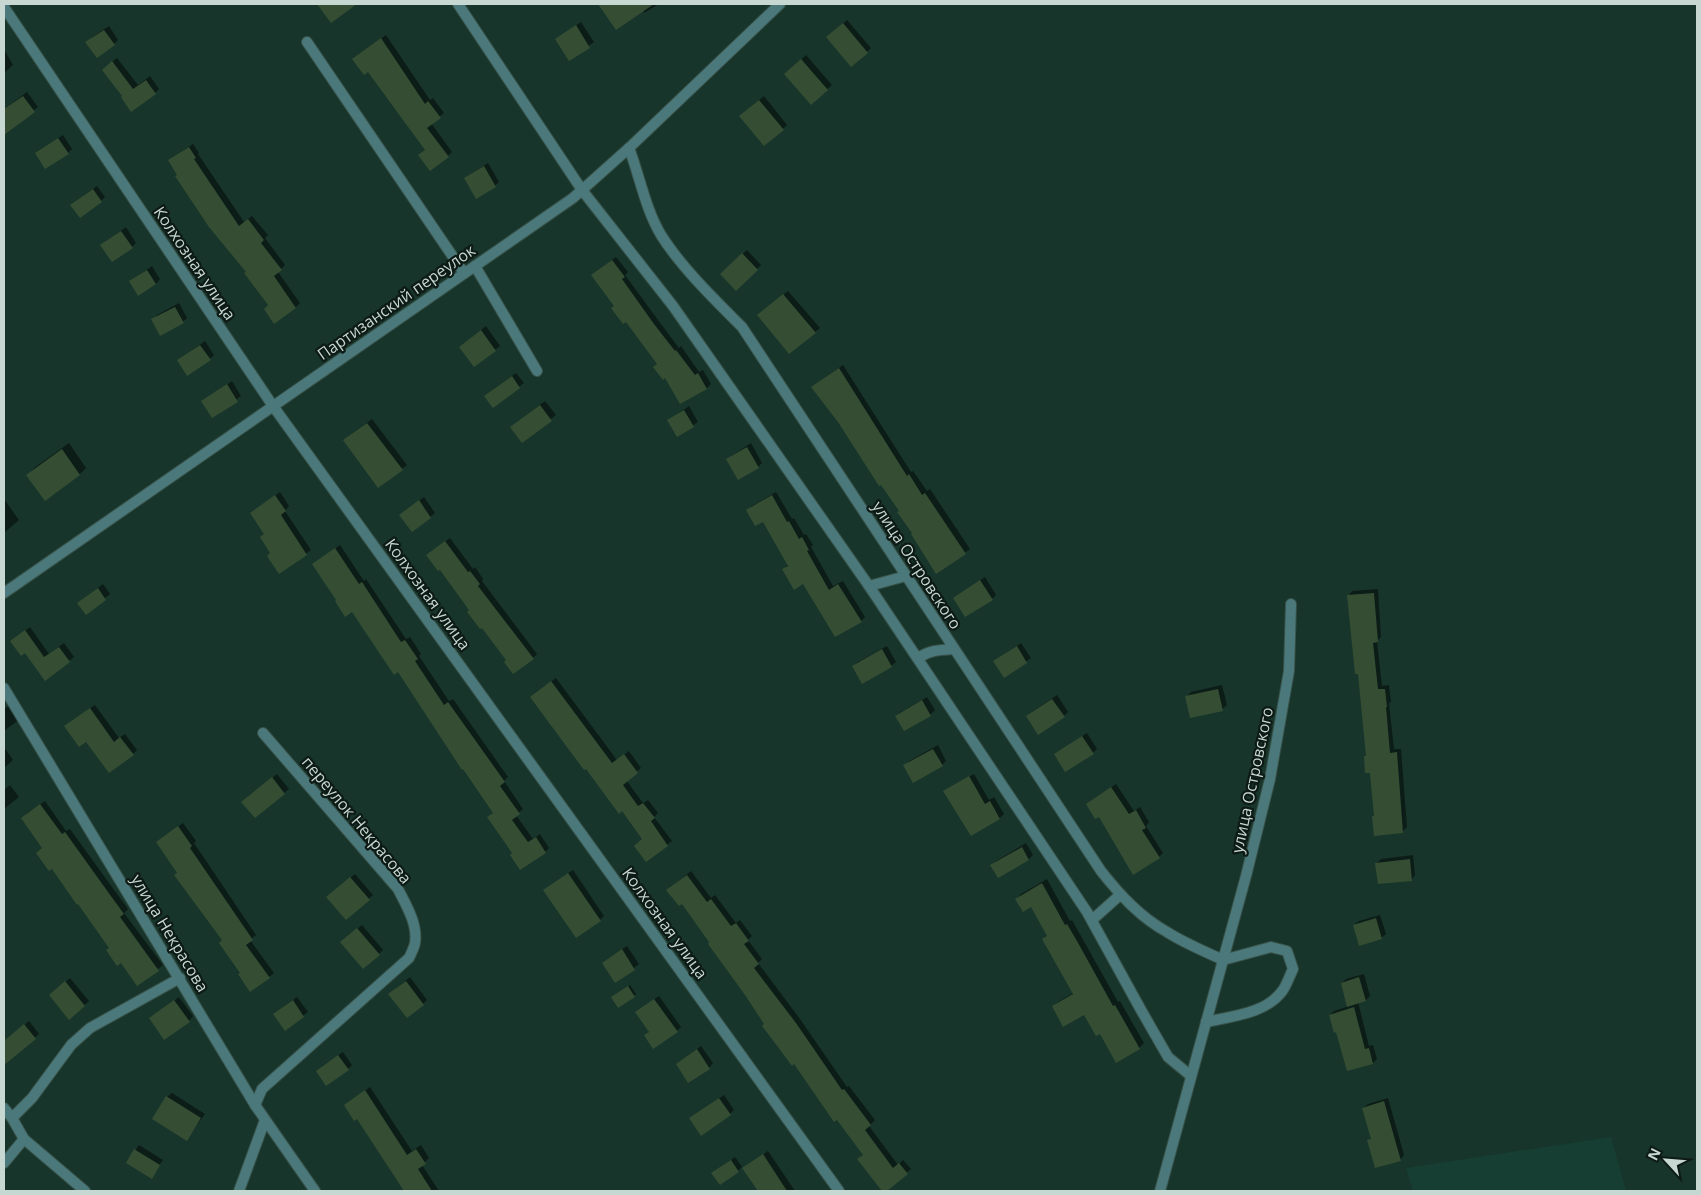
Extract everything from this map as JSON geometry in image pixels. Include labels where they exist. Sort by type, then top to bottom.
[{"type":"street","points":[[458,4],[582,190],[673,306],[869,586],[1092,920],[1168,1058],[1191,1076]]},
{"type":"street","name":"Партизанский переулок","points":[[4,593],[582,190],[629,148],[780,4]]},
{"type":"street","name":"Колхозная улица","points":[[4,7],[273,406],[839,1191]]},
{"type":"street","points":[[307,42],[464,273]]},
{"type":"street","name":"улица Островского","points":[[629,148],[643,194],[661,234],[687,268],[742,327],[1101,871],[1120,895],[1166,932],[1223,960]]},
{"type":"street","points":[[475,266],[537,372]]},
{"type":"street","points":[[869,586],[906,576]]},
{"type":"street","name":"улица Островского","points":[[1160,1191],[1246,876],[1270,779],[1289,670],[1291,604]]},
{"type":"street","points":[[918,658],[935,650],[954,648]]},
{"type":"street","name":"улица Некрасова","points":[[4,688],[265,1120],[315,1191]]},
{"type":"street","name":"переулок Некрасова","points":[[256,1105],[262,1089],[409,958],[415,944],[414,928],[409,911],[398,889],[263,733]]},
{"type":"street","points":[[1092,920],[1120,895]]},
{"type":"street","points":[[1206,1022],[1249,1012],[1269,1005],[1284,989],[1292,969],[1287,951],[1271,947],[1223,960]]},
{"type":"street","points":[[12,1118],[32,1098],[71,1045],[90,1028],[180,978]]},
{"type":"street","points":[[4,1108],[24,1139],[85,1191]]},
{"type":"street","points":[[240,1191],[265,1120]]},
{"type":"street","points":[[4,1162],[24,1139]]},
{"type":"shaded area","points":[[1611,1137],[1626,1191],[1413,1191],[1406,1168]]},
{"type":"building","points":[[317,4],[357,4],[331,23]]},
{"type":"building","points":[[598,4],[654,4],[616,30]]},
{"type":"building","points":[[843,23],[868,53],[851,67],[826,37]]},
{"type":"building","points":[[576,25],[590,48],[569,61],[555,39]]},
{"type":"building","points":[[104,30],[115,45],[97,58],[85,42]]},
{"type":"building","points":[[381,38],[425,104],[428,101],[441,118],[427,128],[449,157],[430,171],[418,155],[425,150],[368,72],[364,75],[352,59]]},
{"type":"building","points":[[801,59],[828,90],[811,105],[784,74]]},
{"type":"building","points":[[112,61],[133,89],[146,80],[156,94],[131,112],[122,96],[102,70]]},
{"type":"building","points":[[23,96],[35,112],[4,135],[4,109]]},
{"type":"building","points":[[759,100],[784,130],[764,146],[739,116]]},
{"type":"building","points":[[58,138],[69,154],[45,169],[35,153]]},
{"type":"building","points":[[189,147],[196,158],[194,159],[239,226],[248,219],[264,240],[261,243],[282,270],[274,276],[296,308],[274,324],[264,309],[268,305],[244,273],[246,272],[209,227],[175,176],[177,175],[168,160]]},
{"type":"building","points":[[484,166],[496,187],[476,199],[464,178]]},
{"type":"building","points":[[93,189],[102,202],[80,218],[70,205]]},
{"type":"building","points":[[121,231],[133,248],[112,262],[100,245]]},
{"type":"building","points":[[742,253],[758,270],[736,291],[720,274]]},
{"type":"building","points":[[612,260],[625,277],[622,279],[654,324],[695,375],[698,373],[707,389],[680,404],[665,378],[663,380],[653,367],[657,364],[626,322],[623,324],[611,308],[614,306],[591,275]]},
{"type":"building","points":[[147,270],[156,284],[138,296],[129,281]]},
{"type":"building","points":[[783,294],[816,333],[789,354],[757,315]]},
{"type":"building","points":[[175,307],[184,323],[160,336],[151,319]]},
{"type":"building","points":[[481,330],[496,351],[474,367],[459,347]]},
{"type":"building","points":[[200,345],[211,360],[187,376],[177,360]]},
{"type":"building","points":[[839,368],[907,476],[909,474],[922,495],[925,493],[966,554],[936,574],[912,533],[897,512],[899,511],[881,485],[879,486],[838,422],[811,387]]},
{"type":"building","points":[[512,376],[520,388],[493,408],[484,396]]},
{"type":"building","points":[[227,384],[238,402],[212,418],[201,401]]},
{"type":"building","points":[[540,405],[552,421],[522,443],[510,427]]},
{"type":"building","points":[[684,410],[694,427],[677,437],[667,420]]},
{"type":"building","points":[[367,423],[403,470],[378,488],[343,440]]},
{"type":"building","points":[[747,447],[759,468],[738,480],[726,459]]},
{"type":"building","points":[[62,449],[80,475],[45,501],[26,475]]},
{"type":"building","points":[[275,495],[286,511],[281,515],[307,555],[279,574],[267,556],[270,553],[260,537],[264,534],[250,513]]},
{"type":"building","points":[[772,495],[799,539],[802,537],[809,550],[807,551],[829,590],[838,584],[862,622],[835,637],[803,584],[794,590],[782,569],[788,566],[763,522],[755,526],[746,510]]},
{"type":"building","points":[[419,500],[431,518],[412,532],[399,515]]},
{"type":"building","points":[[445,541],[468,572],[470,571],[480,584],[478,586],[534,659],[513,674],[504,662],[506,660],[482,628],[480,629],[467,612],[469,610],[440,570],[438,571],[426,555]]},
{"type":"building","points":[[335,548],[359,584],[362,582],[401,642],[405,640],[418,659],[415,661],[444,705],[448,702],[505,782],[500,786],[520,814],[512,820],[528,842],[536,837],[546,853],[520,870],[510,855],[512,853],[487,817],[493,813],[462,770],[398,672],[394,675],[352,612],[345,617],[312,564]]},
{"type":"building","points":[[980,580],[993,600],[965,617],[953,598]]},
{"type":"building","points":[[98,588],[106,600],[86,615],[77,603]]},
{"type":"building","points":[[1374,593],[1378,642],[1373,643],[1378,689],[1385,689],[1390,753],[1397,752],[1403,833],[1374,836],[1370,773],[1365,773],[1364,756],[1366,756],[1358,674],[1355,674],[1347,595]]},
{"type":"building","points":[[25,630],[44,657],[59,647],[70,662],[45,681],[25,653],[21,656],[10,641]]},
{"type":"building","points":[[1017,646],[1027,663],[1004,678],[993,661]]},
{"type":"building","points":[[882,649],[892,667],[862,684],[852,666]]},
{"type":"building","points":[[551,681],[612,763],[624,754],[638,773],[623,785],[638,806],[643,803],[655,818],[651,821],[668,846],[646,862],[634,846],[642,839],[622,811],[619,814],[586,769],[584,770],[530,697]]},
{"type":"building","points":[[1218,689],[1223,711],[1190,718],[1185,696]]},
{"type":"building","points":[[1052,699],[1065,717],[1038,735],[1026,716]]},
{"type":"building","points":[[922,700],[931,716],[904,731],[895,716]]},
{"type":"building","points":[[90,708],[114,742],[120,737],[134,755],[109,773],[86,742],[79,747],[64,726]]},
{"type":"building","points":[[1082,736],[1094,754],[1065,772],[1054,754]]},
{"type":"building","points":[[933,749],[943,766],[913,783],[903,765]]},
{"type":"building","points":[[969,776],[985,804],[990,801],[1000,819],[971,836],[943,791]]},
{"type":"building","points":[[272,777],[285,794],[255,818],[241,802]]},
{"type":"building","points":[[1111,787],[1129,814],[1136,810],[1146,828],[1142,830],[1160,858],[1133,875],[1099,817],[1095,819],[1086,804]]},
{"type":"building","points":[[40,804],[62,834],[65,832],[124,914],[120,917],[159,971],[137,986],[121,963],[117,966],[106,950],[109,948],[78,904],[52,869],[49,871],[36,853],[42,848],[21,818]]},
{"type":"building","points":[[178,826],[192,846],[190,848],[253,940],[246,945],[270,978],[250,992],[238,974],[240,973],[219,943],[222,940],[174,875],[177,873],[156,842]]},
{"type":"building","points":[[1022,847],[1029,860],[998,878],[990,865]]},
{"type":"building","points":[[1410,859],[1412,881],[1378,884],[1375,863]]},
{"type":"building","points":[[568,873],[601,921],[576,938],[543,890]]},
{"type":"building","points":[[687,875],[707,902],[711,899],[731,926],[736,923],[749,941],[744,944],[759,964],[754,968],[796,1023],[842,1090],[844,1089],[871,1125],[865,1130],[893,1168],[899,1163],[908,1174],[887,1191],[882,1191],[857,1159],[863,1155],[837,1120],[834,1122],[794,1064],[792,1066],[762,1026],[764,1024],[745,995],[682,904],[679,906],[666,890]]},
{"type":"building","points":[[350,877],[370,900],[346,920],[326,897]]},
{"type":"building","points":[[1042,883],[1065,925],[1067,924],[1113,1006],[1115,1005],[1140,1049],[1116,1063],[1100,1034],[1096,1036],[1084,1015],[1063,1027],[1052,1006],[1073,994],[1042,939],[1047,936],[1031,907],[1023,912],[1015,899]]},
{"type":"building","points":[[1376,918],[1382,939],[1359,946],[1353,925]]},
{"type":"building","points":[[357,928],[380,955],[363,969],[340,942]]},
{"type":"building","points":[[622,949],[635,970],[615,983],[602,963]]},
{"type":"building","points":[[1359,977],[1366,1001],[1347,1007],[1341,983]]},
{"type":"building","points":[[65,981],[85,1006],[69,1020],[49,995]]},
{"type":"building","points":[[406,981],[424,1005],[407,1018],[388,994]]},
{"type":"building","points":[[628,986],[635,997],[618,1008],[611,997]]},
{"type":"building","points":[[654,999],[678,1032],[653,1049],[644,1035],[649,1032],[635,1012]]},
{"type":"building","points":[[174,1000],[190,1022],[164,1040],[149,1018]]},
{"type":"building","points":[[293,1000],[304,1017],[285,1031],[273,1014]]},
{"type":"building","points":[[1354,1007],[1365,1049],[1369,1048],[1373,1064],[1347,1071],[1329,1015]]},
{"type":"building","points":[[24,1024],[36,1039],[4,1065],[4,1041]]},
{"type":"building","points":[[697,1049],[710,1069],[688,1083],[676,1064]]},
{"type":"building","points":[[338,1055],[349,1070],[326,1086],[316,1071]]},
{"type":"building","points":[[365,1090],[407,1155],[416,1149],[426,1164],[418,1169],[432,1191],[404,1191],[357,1119],[354,1121],[344,1105]]},
{"type":"building","points":[[166,1096],[201,1118],[187,1141],[152,1119]]},
{"type":"building","points":[[719,1098],[731,1115],[701,1136],[689,1118]]},
{"type":"building","points":[[1384,1101],[1401,1161],[1375,1168],[1367,1140],[1371,1139],[1362,1108]]},
{"type":"building","points":[[134,1149],[160,1165],[152,1179],[126,1163]]},
{"type":"building","points":[[763,1154],[787,1191],[758,1191],[742,1168]]},
{"type":"building","points":[[731,1160],[739,1172],[720,1185],[711,1173]]}]
